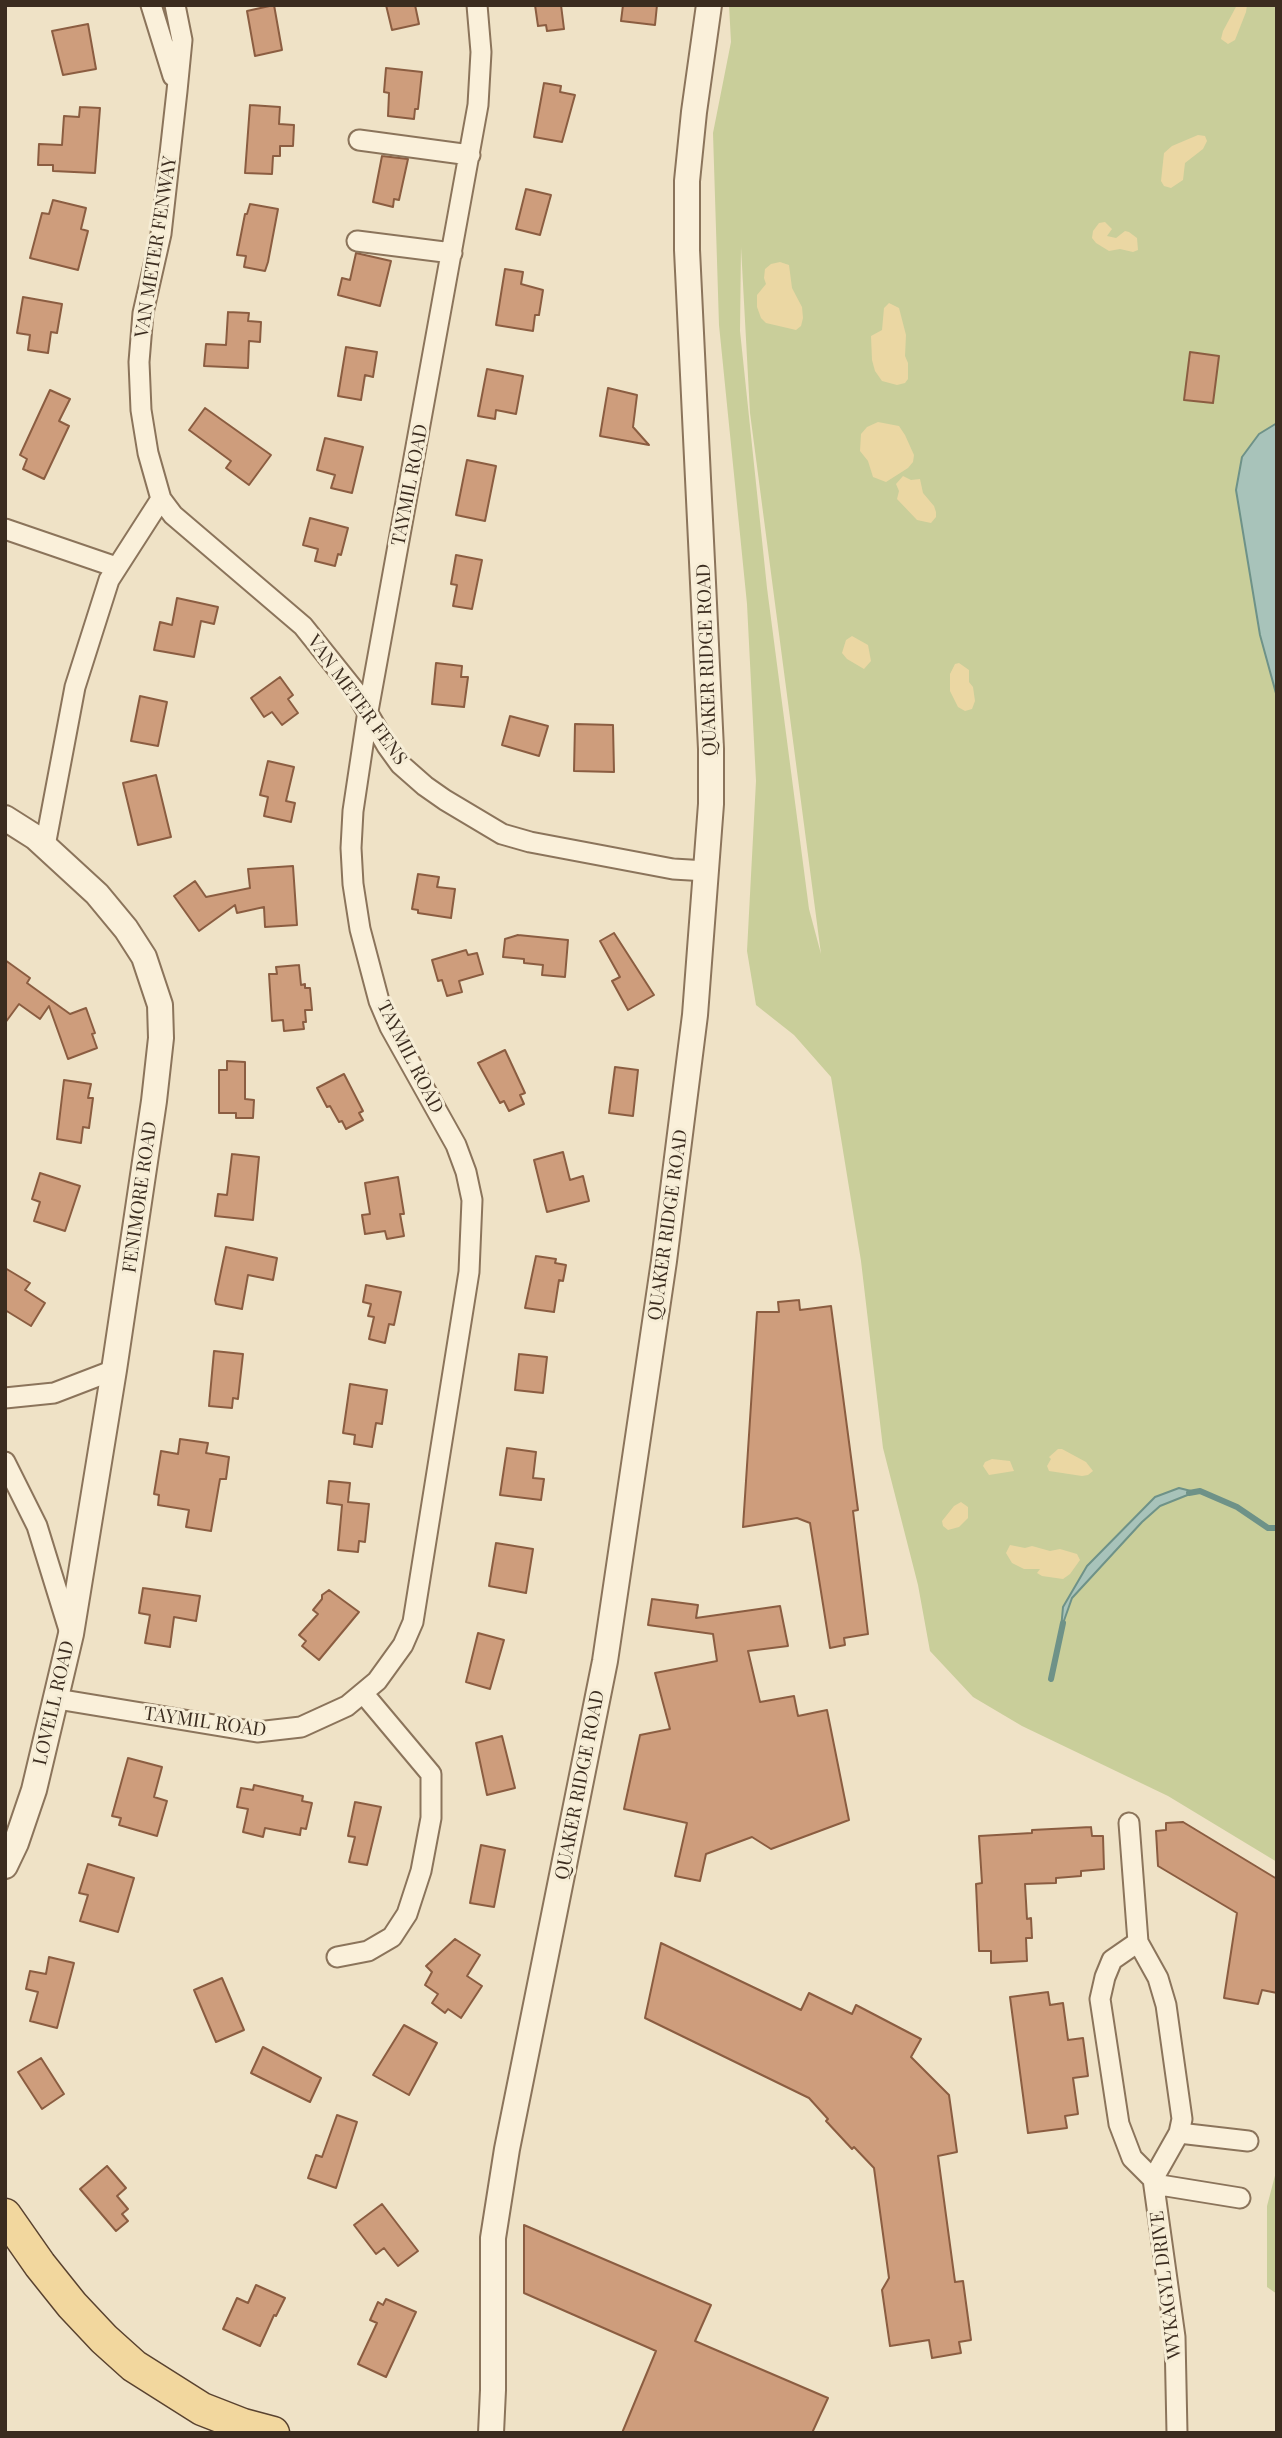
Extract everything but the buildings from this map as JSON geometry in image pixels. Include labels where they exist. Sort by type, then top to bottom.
[{"type":"main road","points":[[5,2215],[72,2305],[104,2339],[134,2365],[202,2409],[273,2433]]},
{"type":"street","name":"VAN METER FENWAY","points":[[151,5],[177,91],[161,234],[143,313],[139,362],[141,410],[148,453],[161,499]]},
{"type":"street","points":[[175,5],[182,40],[177,91]]},
{"type":"street","name":"TAYMIL ROAD","points":[[57,1699],[257,1732],[301,1727],[347,1706],[377,1681],[403,1645],[412,1622],[469,1272],[472,1200],[467,1172],[456,1145],[390,1027],[376,991],[360,929],[351,848],[353,811],[368,711],[478,104],[481,52],[477,5]]},
{"type":"street","name":"QUAKER RIDGE ROAD","points":[[491,2433],[493,2238],[510,2136],[605,1661],[664,1261],[695,1015],[707,871],[711,749],[693,329],[687,250],[687,181],[709,5]]},
{"type":"street","points":[[359,140],[470,155]]},
{"type":"street","points":[[357,241],[452,253]]},
{"type":"street","points":[[44,846],[75,687],[108,580],[161,499]]},
{"type":"street","name":"VAN METER FENS","points":[[161,499],[173,515],[303,626],[335,663],[400,764],[425,786],[502,834],[530,842],[673,869],[707,871]]},
{"type":"street","points":[[5,529],[116,567]]},
{"type":"street","name":"FENIMORE ROAD","points":[[5,818],[44,846],[97,894],[127,929],[144,957],[160,1005],[161,1038],[154,1101],[71,1634]]},
{"type":"street","points":[[5,1398],[54,1393],[114,1370]]},
{"type":"street","name":"LOVELL ROAD","points":[[5,1462],[37,1526],[71,1634],[34,1790],[5,1866]]},
{"type":"street","points":[[337,1957],[368,1951],[392,1937],[407,1914],[421,1871],[431,1818],[430,1774],[363,1693]]},
{"type":"street","points":[[1129,1823],[1138,1942],[1158,1978],[1166,2004],[1182,2119],[1179,2133],[1154,2182]]},
{"type":"street","points":[[1138,1942],[1112,1960],[1100,1999],[1119,2124],[1132,2158],[1154,2182],[1240,2199]]},
{"type":"street","points":[[1179,2133],[1189,2132],[1248,2141]]},
{"type":"street","name":"WYKAGYL DRIVE","points":[[1154,2182],[1175,2337],[1177,2433]]},
{"type":"green space","points":[[729,5],[1277,5],[1277,1862],[1168,1796],[1022,1726],[973,1697],[930,1651],[918,1585],[883,1448],[861,1261],[831,1077],[794,1035],[756,1005],[747,951],[756,781],[747,604],[719,325],[713,133],[731,42]],"holes":[[[741,247],[750,413],[821,954],[809,909],[767,588],[740,331]]]},
{"type":"green space","points":[[1277,2168],[1277,2294],[1267,2287],[1267,2206]]},
{"type":"sand","points":[[1237,5],[1247,5],[1246,12],[1235,40],[1228,44],[1221,39]]},
{"type":"sand","points":[[1198,135],[1205,136],[1207,141],[1203,149],[1185,163],[1183,180],[1171,188],[1164,186],[1161,181],[1164,153],[1172,146]]},
{"type":"sand","points":[[1105,222],[1112,229],[1107,236],[1116,238],[1125,231],[1129,232],[1137,238],[1138,250],[1109,251],[1096,243],[1092,238],[1093,231],[1099,223]]},
{"type":"sand","points":[[780,262],[789,265],[792,288],[802,307],[801,326],[796,330],[766,323],[757,307],[757,295],[766,284],[765,269]]},
{"type":"sand","points":[[889,303],[899,308],[906,335],[908,379],[897,385],[882,381],[872,360],[871,336],[882,330],[884,308]]},
{"type":"sand","points":[[878,422],[899,426],[914,455],[908,468],[886,482],[873,477],[868,461],[860,451],[861,434],[867,427]]},
{"type":"sand","points":[[903,476],[911,480],[920,479],[923,493],[936,512],[931,523],[917,520],[897,499],[899,491],[896,484]]},
{"type":"sand","points":[[852,636],[868,645],[871,661],[864,669],[842,653],[846,640]]},
{"type":"sand","points":[[959,663],[969,670],[969,682],[973,687],[975,701],[972,709],[965,711],[958,707],[950,691],[950,674],[955,664]]},
{"type":"sand","points":[[1058,1449],[1086,1462],[1093,1471],[1082,1476],[1049,1471],[1049,1457]]},
{"type":"sand","points":[[992,1459],[1010,1461],[1014,1471],[989,1475],[983,1466]]},
{"type":"sand","points":[[961,1502],[968,1507],[968,1518],[959,1527],[948,1530],[942,1521],[954,1506]]},
{"type":"sand","points":[[1010,1545],[1025,1548],[1032,1546],[1050,1551],[1060,1549],[1077,1554],[1080,1560],[1063,1579],[1042,1576],[1037,1573],[1040,1569],[1024,1569],[1012,1563],[1006,1553]]},
{"type":"water","points":[[1277,423],[1277,697],[1260,635],[1236,490],[1242,457],[1259,434]]},
{"type":"water","points":[[1179,1488],[1195,1492],[1160,1506],[1142,1522],[1072,1598],[1061,1629],[1063,1607],[1087,1566],[1155,1497]]},
{"type":"waterway","points":[[1189,1493],[1200,1491],[1237,1507],[1268,1528],[1277,1528]]},
{"type":"waterway","points":[[1051,1679],[1063,1623]]}]
